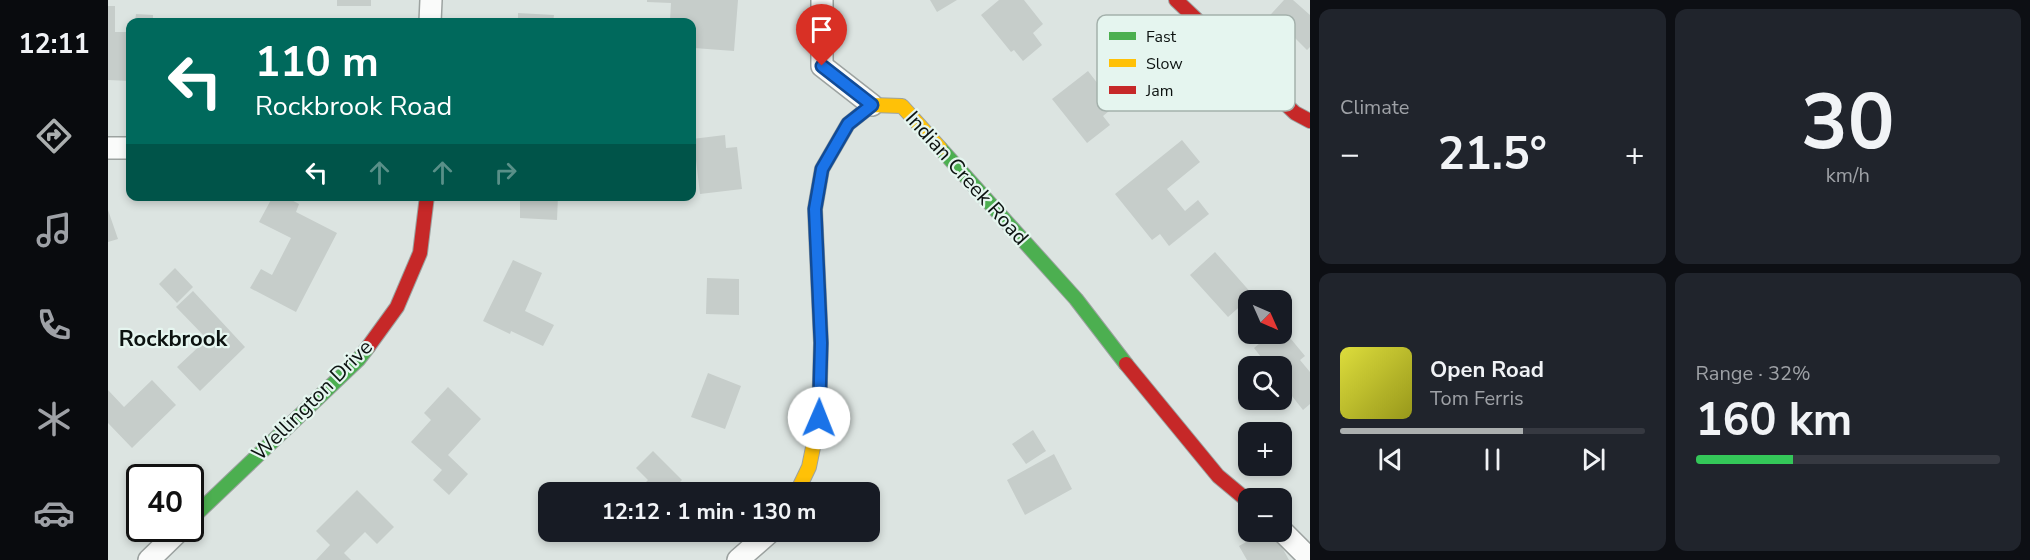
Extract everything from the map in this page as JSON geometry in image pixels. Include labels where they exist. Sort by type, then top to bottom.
[{"type":"street","points":[[430,18],[431,0]]},
{"type":"street","points":[[802,482],[809,467],[819,418],[821,343],[815,209],[822,169],[848,124],[872,105],[822,66],[822,0]]},
{"type":"street","points":[[1176,0],[1192,15]]},
{"type":"street","name":"Indian Creek Road","points":[[872,105],[902,106],[1076,299],[1148,393],[1218,476],[1238,493]]},
{"type":"street","points":[[1293,111],[1310,121]]},
{"type":"street","points":[[108,148],[126,148]]},
{"type":"street","name":"Wellington Drive","points":[[204,507],[358,360],[397,307],[420,253],[426,201]]},
{"type":"street","points":[[148,560],[167,542]]},
{"type":"street","points":[[738,560],[758,542]]},
{"type":"street","points":[[1292,542],[1310,559]]},
{"type":"building","points":[[337,0],[371,0],[371,6],[337,6]]},
{"type":"building","points":[[647,0],[738,0],[734,51],[696,48],[696,18],[670,18],[671,3],[647,2]]},
{"type":"building","points":[[930,0],[957,0],[937,12]]},
{"type":"building","points":[[999,0],[1024,0],[1043,24],[1033,33],[1042,45],[1023,61],[1014,50],[1011,52],[981,15]]},
{"type":"building","points":[[1284,0],[1293,0],[1310,15],[1310,47],[1307,50],[1295,38],[1295,15],[1270,15]]},
{"type":"building","points":[[108,6],[115,6],[115,32],[126,32],[126,81],[108,80]]},
{"type":"building","points":[[518,13],[554,15],[554,18],[518,18]]},
{"type":"building","points":[[136,14],[153,15],[153,18],[136,18]]},
{"type":"building","points":[[1088,71],[1097,83],[1097,111],[1109,111],[1103,116],[1110,125],[1087,143],[1052,99]]},
{"type":"building","points":[[725,135],[726,148],[737,147],[742,189],[700,194],[696,139]]},
{"type":"building","points":[[1182,140],[1200,162],[1167,189],[1185,211],[1198,200],[1209,214],[1169,246],[1160,234],[1152,240],[1115,194]]},
{"type":"building","points":[[270,201],[293,201],[299,204],[296,212],[337,233],[296,312],[250,288],[261,269],[272,275],[291,238],[259,222]]},
{"type":"building","points":[[520,201],[558,201],[557,220],[520,218]]},
{"type":"building","points":[[108,210],[118,239],[108,242]]},
{"type":"building","points":[[1215,252],[1249,290],[1238,290],[1238,308],[1228,317],[1190,275]]},
{"type":"building","points":[[513,260],[542,273],[525,311],[554,325],[543,346],[483,321]]},
{"type":"building","points":[[175,268],[193,287],[177,303],[159,284]]},
{"type":"building","points":[[707,278],[739,279],[739,315],[706,314]]},
{"type":"building","points":[[193,291],[245,347],[200,391],[177,367],[207,339],[176,307]]},
{"type":"building","points":[[1292,340],[1305,356],[1300,360],[1310,372],[1310,404],[1303,410],[1292,396],[1292,356],[1260,356],[1254,348],[1259,344],[1292,344]]},
{"type":"building","points":[[708,373],[741,386],[725,429],[691,417]]},
{"type":"building","points":[[152,380],[176,405],[132,448],[108,423],[108,390],[124,407]]},
{"type":"building","points":[[448,387],[481,419],[448,455],[468,474],[449,495],[433,480],[442,470],[411,442],[431,420],[424,413]]},
{"type":"building","points":[[1033,430],[1046,451],[1026,464],[1012,444]]},
{"type":"building","points":[[653,451],[682,480],[680,482],[646,482],[648,480],[636,468]]},
{"type":"building","points":[[1054,454],[1072,489],[1025,515],[1007,480]]},
{"type":"building","points":[[357,490],[394,527],[377,544],[365,532],[344,553],[351,560],[316,560],[330,545],[316,531]]},
{"type":"building","points":[[1246,542],[1279,542],[1289,560],[1247,560],[1239,546]]},
{"type":"traffic: fast","points":[[940,148],[1076,299],[1126,364]]},
{"type":"traffic: fast","points":[[204,507],[358,360],[368,347]]},
{"type":"traffic: slow","points":[[802,482],[809,467],[819,418],[821,343],[815,209],[822,169],[848,124],[872,105],[902,106],[940,148]]},
{"type":"traffic: jam","points":[[1176,0],[1192,15]]},
{"type":"traffic: jam","points":[[1293,111],[1310,121]]},
{"type":"traffic: jam","points":[[368,347],[397,307],[420,253],[426,201]]},
{"type":"traffic: jam","points":[[1126,364],[1218,476],[1238,493]]},
{"type":"district","name":"Rockbrook","points":[[173,339]]},
{"type":"route","points":[[819,418],[821,343],[815,209],[822,169],[848,124],[872,105],[822,66]]}]
